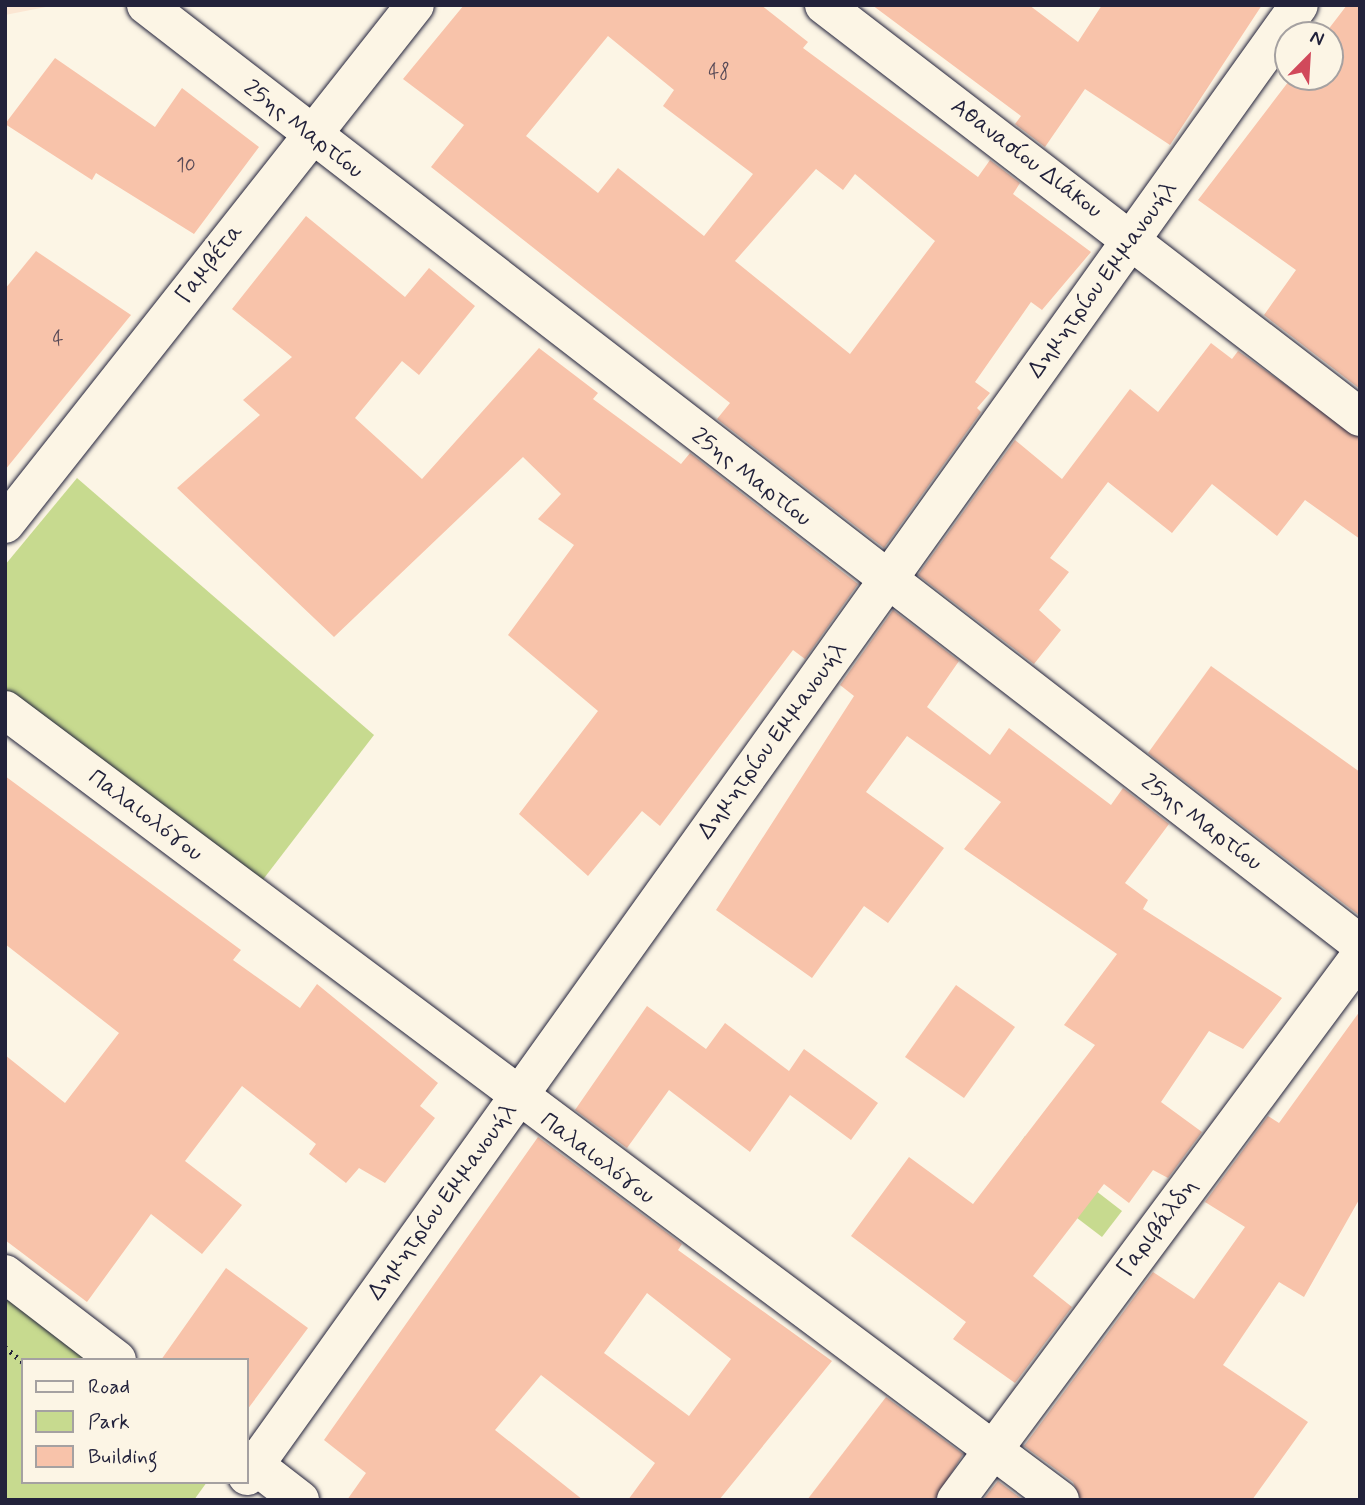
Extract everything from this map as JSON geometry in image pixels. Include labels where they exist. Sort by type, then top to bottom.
[{"type":"street","name":"25ης Μαρτίου","points":[[146,5],[311,137],[886,583],[1360,944]]},
{"type":"street","name":"Γαμβέτα","points":[[5,524],[415,5]]},
{"type":"street","name":"Αθανασίου Διάκου","points":[[824,5],[1360,417]]},
{"type":"street","name":"Δημητρίου Εμμανουήλ","points":[[248,1470],[1299,5]]},
{"type":"street","name":"Παλαιολόγου","points":[[5,710],[516,1099],[1060,1500]]},
{"type":"street","name":"Γαριβάλδη","points":[[956,1500],[1360,956]]},
{"type":"street","points":[[5,1274],[114,1358]]},
{"type":"street","points":[[248,1470],[300,1500]]},
{"type":"street","name":"Δημητρίου Εμμανουήλ","points":[[230,1500],[240,1484]]},
{"type":"path","points":[[5,1348],[21,1360]]},
{"type":"shaded area","points":[[5,5],[56,5],[5,15]]},
{"type":"green space","points":[[77,478],[374,735],[255,890],[5,701],[5,565]]},
{"type":"green space","points":[[1025,1136],[1122,1211],[1102,1237],[1006,1164]]},
{"type":"green space","points":[[5,1288],[95,1358],[21,1358],[21,1484],[206,1484],[194,1500],[5,1500]]},
{"type":"building","points":[[464,5],[761,5],[808,42],[803,48],[978,177],[990,160],[1020,183],[1013,194],[1091,252],[1042,310],[1031,302],[975,382],[990,393],[977,408],[981,412],[884,548],[717,419],[730,403],[431,167],[464,125],[403,79]],"holes":[[[608,36],[674,90],[663,106],[753,174],[704,236],[618,168],[598,193],[526,136]],[[816,169],[843,190],[855,174],[935,241],[850,354],[735,261]]]},
{"type":"building","points":[[872,5],[1029,5],[1078,42],[1102,5],[1262,5],[1170,145],[1085,89],[1045,147],[1015,124],[1021,116]]},
{"type":"building","points":[[1347,5],[1360,5],[1360,389],[1264,315],[1296,270],[1198,200],[1281,91],[1344,91],[1344,21],[1335,21]]},
{"type":"building","points":[[55,58],[155,127],[182,88],[259,147],[194,234],[96,173],[92,180],[5,124]]},
{"type":"building","points":[[306,216],[405,297],[429,268],[475,306],[419,375],[402,361],[355,418],[422,479],[539,348],[598,393],[593,399],[681,464],[690,453],[858,584],[805,659],[793,650],[660,826],[642,811],[588,876],[519,814],[598,711],[508,635],[574,545],[538,519],[561,494],[523,457],[334,637],[177,488],[260,415],[243,400],[292,357],[232,309]]},
{"type":"building","points":[[36,251],[131,315],[5,470],[5,289]]},
{"type":"building","points":[[1211,343],[1232,359],[1238,351],[1360,438],[1360,539],[1305,500],[1277,536],[1212,484],[1172,533],[1108,482],[1050,558],[1069,572],[1039,610],[1061,630],[1034,664],[918,575],[1015,440],[1062,479],[1130,389],[1158,412]]},
{"type":"building","points":[[893,610],[959,661],[927,707],[990,755],[1009,728],[1111,805],[1123,788],[1169,824],[1125,883],[1148,900],[1143,909],[1282,998],[1243,1049],[1209,1031],[1161,1102],[1202,1132],[1168,1178],[1153,1170],[1129,1203],[1104,1184],[1033,1276],[1072,1307],[1015,1383],[953,1339],[966,1322],[851,1236],[909,1157],[973,1204],[1095,1045],[1064,1025],[1117,954],[964,849],[1001,802],[907,736],[866,792],[944,848],[888,923],[864,906],[812,978],[716,910],[854,696],[840,685]]},
{"type":"building","points":[[1211,666],[1360,772],[1360,916],[1148,753]]},
{"type":"building","points":[[5,776],[241,950],[233,960],[300,1008],[317,984],[438,1083],[420,1106],[435,1118],[385,1183],[359,1168],[346,1183],[309,1154],[316,1144],[242,1086],[185,1161],[242,1205],[202,1254],[151,1214],[87,1302],[5,1240],[5,1055],[65,1103],[119,1033],[5,944]]},
{"type":"building","points":[[956,985],[1015,1027],[964,1098],[905,1057]]},
{"type":"building","points":[[647,1006],[706,1049],[725,1023],[789,1071],[804,1049],[878,1103],[851,1140],[790,1095],[750,1152],[669,1090],[627,1148],[575,1110]]},
{"type":"building","points":[[1360,1011],[1360,1198],[1304,1297],[1279,1282],[1223,1365],[1308,1422],[1252,1500],[1081,1500],[1073,1482],[1024,1446],[1153,1272],[1194,1299],[1245,1227],[1205,1202],[1268,1116],[1279,1123]]},
{"type":"building","points":[[538,1137],[682,1244],[678,1250],[832,1361],[719,1500],[628,1500],[655,1463],[541,1375],[495,1430],[583,1500],[347,1500],[366,1473],[324,1440]],"holes":[[[647,1293],[731,1359],[689,1416],[604,1353]]]},
{"type":"building","points":[[226,1268],[308,1328],[248,1409],[248,1358],[162,1358]]},
{"type":"building","points":[[886,1397],[963,1454],[935,1500],[807,1500]]},
{"type":"building","points":[[998,1481],[1023,1500],[983,1500]]}]
